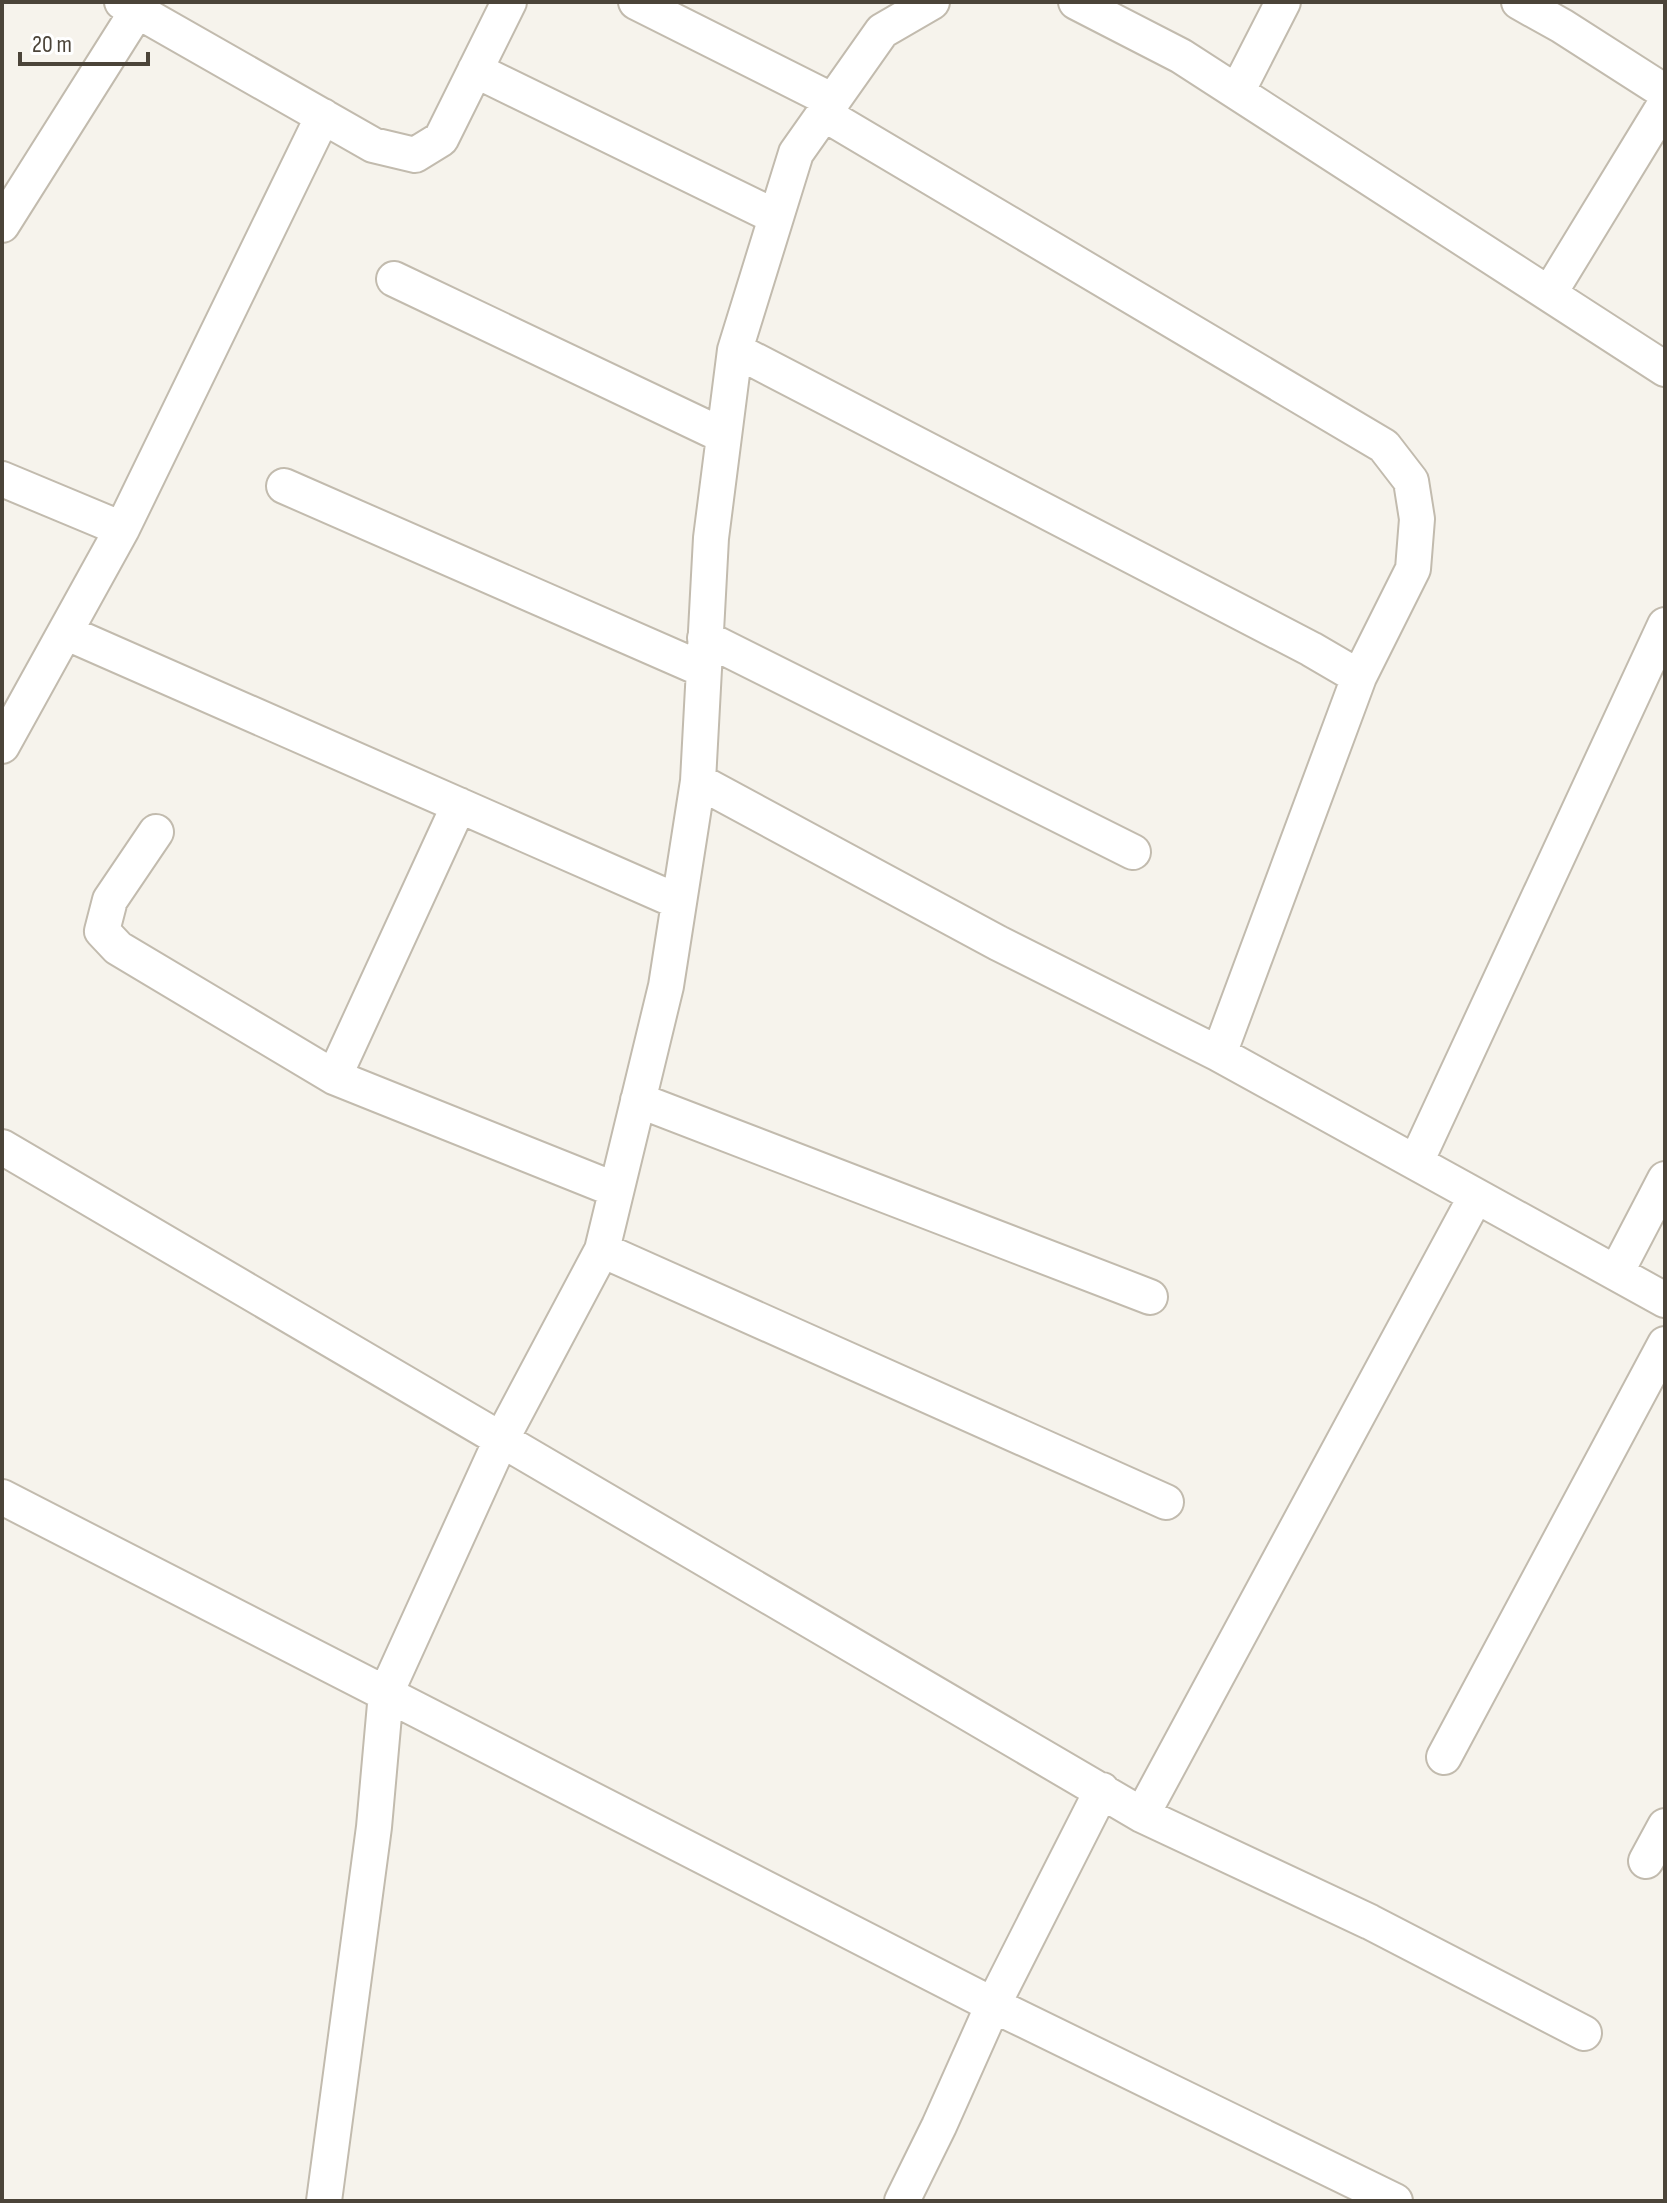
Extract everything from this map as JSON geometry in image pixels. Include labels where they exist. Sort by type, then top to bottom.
[{"type":"street","points":[[2,225],[130,6],[373,145],[415,155],[441,139],[509,2]]},
{"type":"street","points":[[636,2],[829,107],[1384,446],[1411,481],[1417,519],[1413,569],[1359,677],[1219,1054]]},
{"type":"street","points":[[324,2201],[374,1827],[386,1693],[501,1440],[602,1250],[666,986],[698,781],[711,538],[735,350],[796,153],[882,31],[932,2]]},
{"type":"street","points":[[1076,2],[1181,56],[1665,369]]},
{"type":"street","points":[[1237,92],[1283,2]]},
{"type":"street","points":[[1519,2],[1665,92]]},
{"type":"street","points":[[475,70],[776,217]]},
{"type":"street","points":[[1549,294],[1665,104]]},
{"type":"street","points":[[2,746],[12,706],[65,632],[122,529],[323,116]]},
{"type":"street","points":[[394,279],[724,436]]},
{"type":"street","points":[[735,350],[1359,677]]},
{"type":"street","points":[[2,479],[122,529]]},
{"type":"street","points":[[284,486],[705,654],[1133,852]]},
{"type":"street","points":[[1416,1162],[1665,625]]},
{"type":"street","points":[[65,632],[679,902]]},
{"type":"street","points":[[698,781],[998,943],[1219,1054],[1665,1300]]},
{"type":"street","points":[[334,1077],[459,805]]},
{"type":"street","points":[[156,832],[110,900],[102,931],[118,948],[334,1077],[616,1190]]},
{"type":"street","points":[[638,1100],[1150,1297]]},
{"type":"street","points":[[2,1147],[1142,1815],[1370,1922],[1584,2033]]},
{"type":"street","points":[[1616,1273],[1665,1179]]},
{"type":"street","points":[[1142,1815],[1476,1196]]},
{"type":"street","points":[[602,1250],[1166,1502]]},
{"type":"street","points":[[1444,1757],[1665,1344]]},
{"type":"street","points":[[2,1497],[993,2005],[1395,2201]]},
{"type":"street","points":[[902,2201],[993,2005],[1102,1790]]},
{"type":"street","points":[[1646,1861],[1665,1826]]}]
